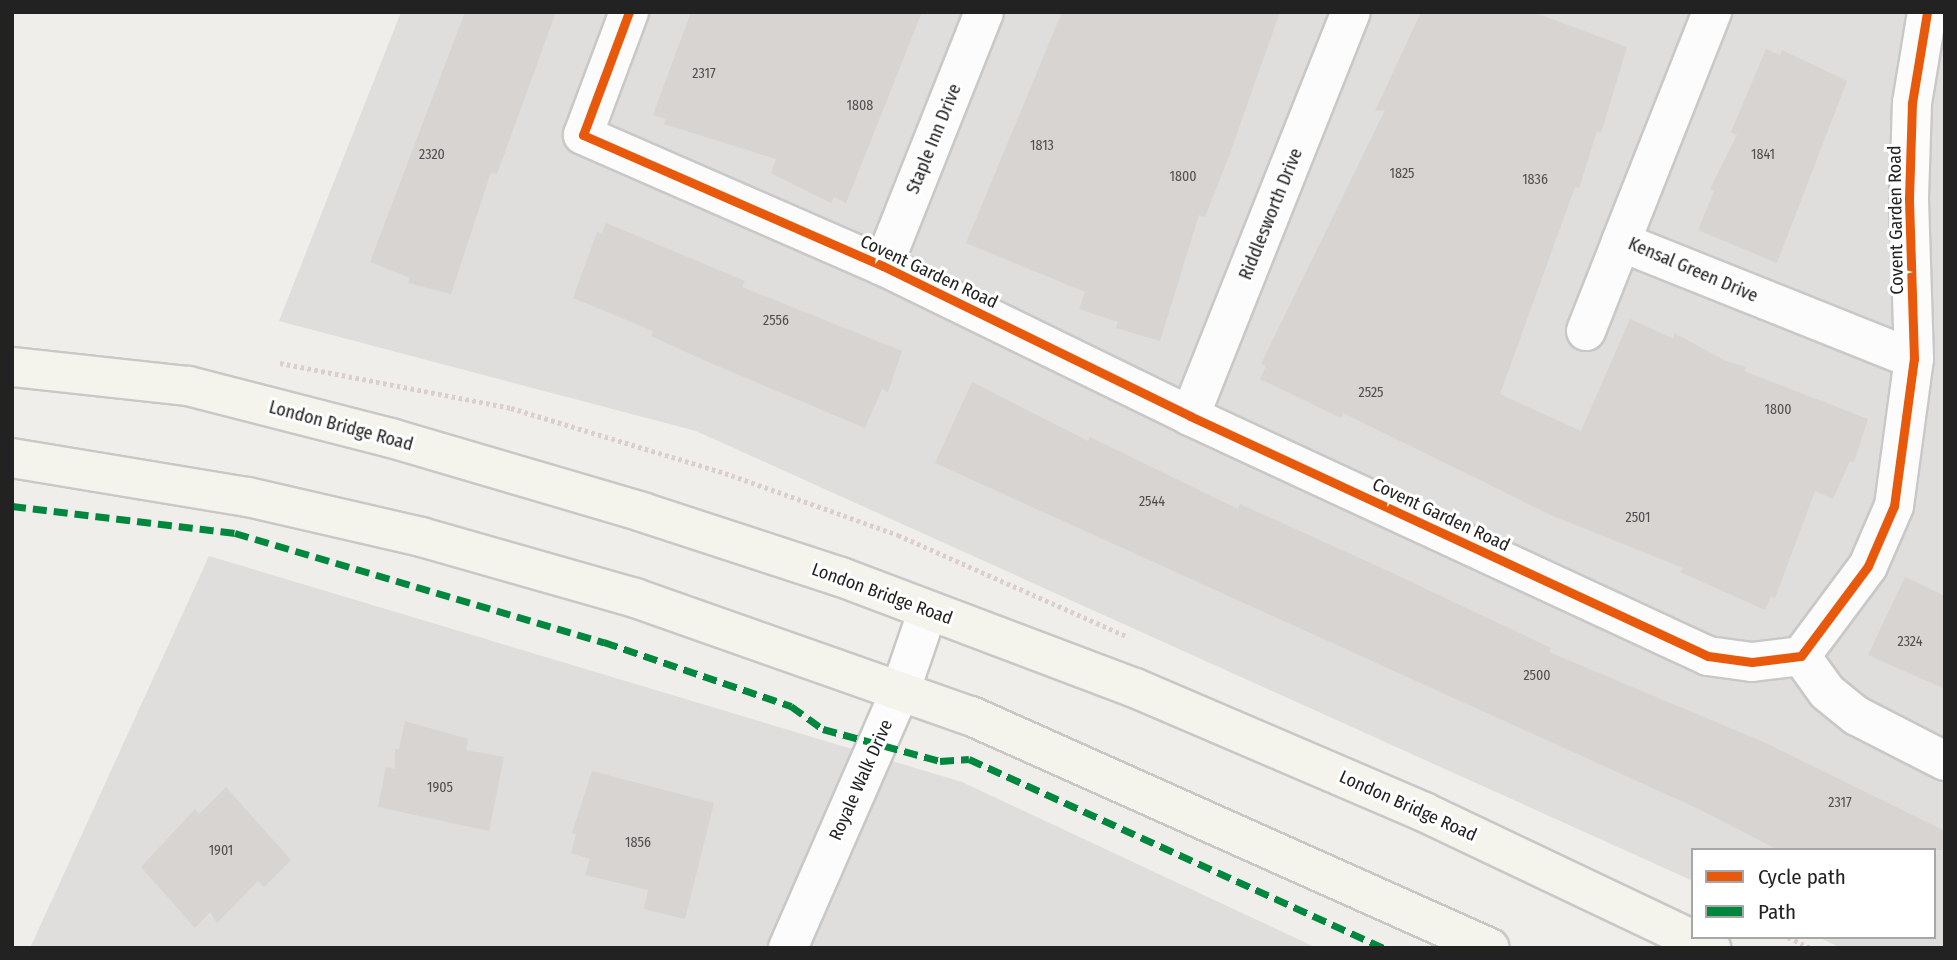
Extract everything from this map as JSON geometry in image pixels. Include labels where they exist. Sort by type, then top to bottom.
[{"type":"main road","name":"London Bridge Road","points":[[12,367],[188,386],[391,438],[642,512],[928,610],[1135,688],[1286,752],[1691,939]]},
{"type":"main road","points":[[12,458],[248,497],[421,537],[635,598],[901,690],[984,722],[1490,948]]},
{"type":"main road","name":"London Bridge Road","points":[[1691,939],[1711,948]]},
{"type":"street","name":"Covent Garden Road","points":[[629,12],[583,135],[883,266],[1190,416],[1708,656],[1752,662],[1801,656],[1868,566],[1894,506],[1914,359],[1910,171],[1912,103],[1927,12]]},
{"type":"street","name":"Staple Inn Drive","points":[[883,266],[984,12]]},
{"type":"street","name":"Riddlesworth Drive","points":[[1190,416],[1351,12]]},
{"type":"street","name":"Kensal Green Drive","points":[[1712,12],[1621,243],[1914,359]]},
{"type":"street","points":[[1586,331],[1621,243]]},
{"type":"street","name":"Royale Walk Drive","points":[[789,948],[901,690],[928,610]]},
{"type":"street","points":[[1801,656],[1827,692],[1857,716],[1945,761]]},
{"type":"path","points":[[1792,939],[1811,948]]},
{"type":"shaded area","points":[[401,12],[1945,12],[1945,948],[1841,948],[1822,939],[1936,939],[1936,848],[1691,848],[1691,880],[696,431],[279,321]]},
{"type":"shaded area","points":[[209,556],[962,782],[1317,948],[30,948]]},
{"type":"building","points":[[465,12],[556,12],[497,174],[491,172],[451,294],[408,283],[410,278],[370,262]]},
{"type":"building","points":[[691,12],[922,12],[846,203],[834,197],[831,203],[771,173],[776,159],[664,124],[666,119],[653,115]]},
{"type":"building","points":[[1062,12],[1280,12],[1205,217],[1199,215],[1160,341],[1116,328],[1118,322],[1079,309],[1085,292],[966,243]]},
{"type":"building","points":[[1421,12],[1533,12],[1627,47],[1601,133],[1597,131],[1579,188],[1575,187],[1500,394],[1581,431],[1630,319],[1674,339],[1674,333],[1726,361],[1746,367],[1744,371],[1868,419],[1854,462],[1850,461],[1833,499],[1815,491],[1775,598],[1771,596],[1765,610],[1680,572],[1683,568],[1553,516],[1343,413],[1341,418],[1260,379],[1266,366],[1261,364],[1385,110],[1375,111]]},
{"type":"building","points":[[1766,49],[1780,55],[1782,50],[1847,81],[1777,263],[1698,230],[1714,191],[1710,189],[1737,135],[1731,132]]},
{"type":"building","points":[[606,223],[745,281],[742,287],[902,351],[888,392],[882,389],[865,428],[708,362],[651,336],[653,331],[573,298],[597,232],[602,234]]},
{"type":"building","points":[[972,382],[1088,441],[1090,437],[1238,509],[1240,504],[1386,570],[1551,648],[1549,652],[1768,744],[1945,831],[1945,850],[1774,848],[1701,810],[935,463]]},
{"type":"building","points":[[1905,577],[1945,596],[1945,689],[1868,655]]},
{"type":"building","points":[[405,721],[468,739],[466,750],[504,757],[489,831],[378,807],[386,767],[395,769],[395,749],[399,749]]},
{"type":"building","points":[[592,771],[714,803],[685,919],[644,909],[648,890],[585,875],[590,859],[571,853],[576,834],[572,833]]},
{"type":"building","points":[[226,787],[291,860],[264,887],[258,881],[217,923],[210,912],[195,928],[141,867],[195,809],[199,814]]},
{"type":"marked path","points":[[12,506],[235,533],[604,642],[791,706],[823,729],[940,761],[969,759],[1383,948]]},
{"type":"cycle path","points":[[629,12],[583,135],[883,266],[1190,416],[1708,656],[1752,662],[1801,656],[1868,566],[1894,506],[1914,359],[1909,198],[1912,103],[1927,12]]}]
